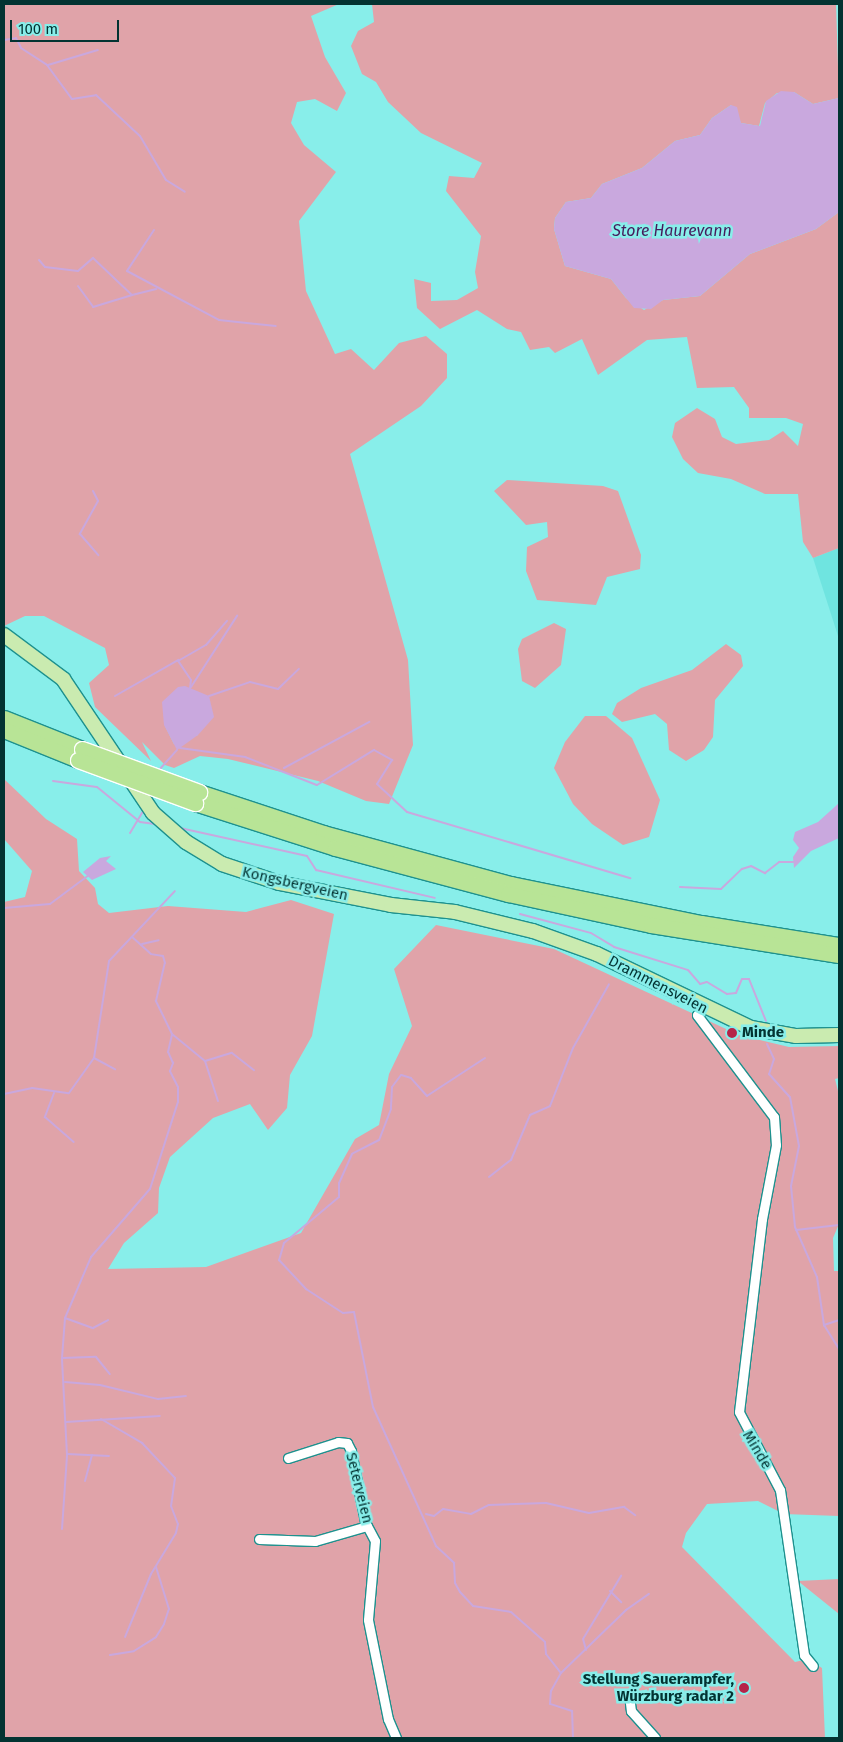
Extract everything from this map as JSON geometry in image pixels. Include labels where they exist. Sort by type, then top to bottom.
[{"type":"highway","points":[[4,718],[80,755]]},
{"type":"highway","points":[[4,730],[80,755],[345,851],[508,894],[651,925],[839,956]]},
{"type":"highway","points":[[197,798],[511,884],[701,923],[839,944]]},
{"type":"main road","name":"Kongsbergveien","points":[[4,635],[63,679],[143,800],[169,829],[204,854],[279,882],[479,917]]},
{"type":"main road","name":"Drammensveien","points":[[479,917],[597,954],[700,1012],[782,1035],[839,1035]]},
{"type":"street","name":"Minde","points":[[700,1012],[774,1118],[776,1146],[762,1219],[739,1412],[780,1490],[804,1655],[813,1666]]},
{"type":"street","name":"Seterveien","points":[[288,1458],[347,1443],[367,1526],[376,1550],[368,1620],[388,1719],[396,1738]]},
{"type":"street","points":[[259,1539],[315,1541],[367,1526]]},
{"type":"street","points":[[629,1695],[631,1711],[655,1738]]},
{"type":"shaded area","points":[[4,4],[339,4],[311,16],[325,57],[346,93],[337,111],[315,99],[297,102],[291,123],[304,145],[336,172],[299,221],[306,291],[335,354],[351,349],[374,370],[399,343],[426,336],[447,354],[447,378],[421,406],[350,454],[408,660],[413,745],[389,804],[366,801],[318,781],[228,759],[200,756],[174,768],[165,765],[142,742],[151,761],[95,707],[89,683],[109,665],[105,648],[44,616],[25,616],[4,626]],"holes":[[[165,726],[198,735],[174,744]]]},
{"type":"shaded area","points":[[372,4],[836,4],[839,98],[813,104],[794,92],[777,93],[765,103],[759,126],[741,123],[731,105],[712,118],[700,135],[675,141],[642,168],[602,184],[591,198],[566,202],[555,218],[554,229],[565,266],[611,279],[626,298],[644,310],[663,300],[700,296],[750,254],[816,229],[839,212],[839,548],[813,558],[803,542],[798,494],[765,494],[731,479],[698,473],[683,459],[672,437],[675,423],[697,408],[715,419],[722,437],[736,444],[769,440],[783,431],[798,446],[803,424],[786,418],[749,418],[749,408],[734,387],[697,388],[687,337],[647,340],[598,375],[582,339],[555,353],[549,347],[530,350],[521,332],[507,329],[477,310],[440,329],[417,308],[414,279],[431,283],[431,301],[457,300],[478,288],[475,272],[481,236],[446,191],[449,176],[474,178],[482,163],[421,133],[388,102],[376,82],[362,74],[351,46],[358,31],[374,22]]},
{"type":"shaded area","points":[[507,480],[603,486],[618,491],[641,555],[640,569],[607,577],[596,605],[537,600],[526,571],[527,547],[548,537],[547,522],[526,525],[494,491]]},
{"type":"shaded area","points":[[839,548],[839,639],[813,558]]},
{"type":"shaded area","points":[[554,623],[566,629],[561,665],[535,688],[522,681],[518,649],[522,639]]},
{"type":"shaded area","points":[[726,644],[741,655],[743,666],[715,700],[713,737],[704,750],[686,761],[669,750],[667,724],[655,714],[622,722],[612,714],[617,703],[641,688],[692,670]]},
{"type":"shaded area","points":[[585,716],[606,716],[632,738],[660,800],[649,837],[623,845],[592,824],[573,804],[554,768],[565,742]]},
{"type":"shaded area","points":[[4,779],[46,819],[77,839],[79,871],[95,888],[98,904],[109,913],[168,906],[246,912],[291,900],[334,914],[312,1036],[290,1075],[287,1108],[268,1130],[250,1104],[213,1118],[170,1157],[159,1188],[158,1213],[124,1243],[108,1269],[206,1267],[301,1233],[355,1139],[379,1125],[389,1074],[412,1026],[394,969],[436,925],[554,949],[739,1035],[789,1047],[839,1046],[839,1078],[835,1079],[839,1095],[839,1224],[833,1238],[834,1271],[839,1271],[839,1516],[784,1514],[758,1501],[707,1504],[686,1533],[682,1547],[795,1662],[808,1659],[822,1668],[825,1738],[4,1738],[4,902],[25,897],[32,871],[4,839]]},
{"type":"shaded area","points":[[839,1579],[839,1614],[798,1581]]},
{"type":"water","name":"Store Haurevann","points":[[781,91],[794,92],[813,104],[839,98],[839,212],[816,229],[750,254],[700,296],[663,300],[651,309],[634,308],[611,279],[565,266],[554,229],[555,218],[566,202],[591,198],[602,184],[642,168],[675,141],[700,135],[712,118],[731,105],[737,107],[741,123],[760,126],[766,101]]},
{"type":"water","points":[[185,686],[209,696],[214,717],[198,735],[177,750],[164,725],[162,702],[178,687]]},
{"type":"water","points":[[839,803],[839,838],[811,851],[794,868],[793,857],[799,848],[793,840],[795,832],[818,822]]},
{"type":"water","points":[[111,856],[106,861],[116,869],[92,880],[83,872],[100,858]]},
{"type":"waterway","points":[[4,40],[16,38],[21,48],[47,65],[72,99],[96,95],[140,136],[166,180],[185,192]]},
{"type":"waterway","points":[[48,65],[98,50]]},
{"type":"waterway","points":[[154,230],[127,271],[219,320],[276,326]]},
{"type":"waterway","points":[[39,260],[45,267],[78,271],[93,258],[132,295],[156,289]]},
{"type":"waterway","points":[[78,286],[93,307],[132,295]]},
{"type":"waterway","points":[[93,491],[98,501],[80,534],[98,555]]},
{"type":"waterway","points":[[191,687],[237,616]]},
{"type":"waterway","points":[[190,688],[191,680],[178,661],[206,645],[227,621]]},
{"type":"waterway","points":[[115,696],[178,660]]},
{"type":"waterway","points":[[209,696],[250,682],[278,689],[299,669]]},
{"type":"waterway","points":[[284,768],[369,722]]},
{"type":"waterway","points":[[180,748],[245,757],[317,785],[374,750],[392,760],[377,784],[407,812],[630,878]]},
{"type":"waterway","points":[[159,770],[177,750]]},
{"type":"waterway","points":[[53,781],[97,787],[140,822],[155,824]]},
{"type":"waterway","points":[[130,833],[144,810]]},
{"type":"waterway","points":[[180,828],[307,856],[316,870],[435,898]]},
{"type":"waterway","points":[[680,887],[721,889],[742,869],[751,866],[765,873],[779,862],[794,862]]},
{"type":"waterway","points":[[4,908],[50,904],[89,875]]},
{"type":"waterway","points":[[4,1094],[32,1088],[69,1093],[94,1058],[109,961],[175,891]]},
{"type":"waterway","points":[[520,914],[591,933],[614,947],[688,970],[700,984],[707,982],[727,994],[736,993],[742,979],[749,979],[766,1021]]},
{"type":"waterway","points":[[62,1529],[67,1455],[62,1358],[65,1318],[91,1257],[150,1189],[178,1102],[178,1087],[170,1071],[173,1063],[168,1052],[172,1034],[156,1001],[165,963],[163,956],[151,954],[132,937]]},
{"type":"waterway","points":[[142,944],[159,940]]},
{"type":"waterway","points":[[489,1177],[511,1160],[530,1115],[550,1106],[573,1048],[609,984]]},
{"type":"waterway","points":[[172,1034],[205,1061],[218,1101]]},
{"type":"waterway","points":[[767,1044],[774,1059],[769,1074],[790,1097],[799,1146],[791,1186],[795,1227],[817,1277],[824,1325],[839,1349]]},
{"type":"waterway","points":[[205,1061],[232,1053],[254,1070]]},
{"type":"waterway","points":[[94,1058],[115,1069]]},
{"type":"waterway","points":[[485,1058],[427,1096],[411,1078],[401,1075],[392,1087],[391,1109],[379,1140],[352,1154],[339,1183],[339,1197],[284,1243],[279,1260],[306,1289],[343,1313],[354,1312],[373,1407],[436,1546],[454,1563],[455,1583],[460,1592],[473,1606],[511,1612],[545,1642],[546,1654],[561,1673]]},
{"type":"waterway","points":[[54,1093],[45,1117],[74,1142]]},
{"type":"waterway","points":[[796,1230],[839,1225]]},
{"type":"waterway","points":[[65,1318],[93,1328],[108,1320]]},
{"type":"waterway","points":[[824,1325],[839,1320]]},
{"type":"waterway","points":[[62,1358],[96,1357],[110,1374]]},
{"type":"waterway","points":[[65,1382],[100,1385],[158,1399],[186,1396]]},
{"type":"waterway","points":[[66,1422],[160,1416]]},
{"type":"waterway","points":[[101,1419],[142,1443],[175,1478],[171,1506],[178,1524],[176,1533],[151,1574],[125,1637]]},
{"type":"waterway","points":[[67,1454],[109,1456]]},
{"type":"waterway","points":[[85,1481],[92,1455]]},
{"type":"waterway","points":[[426,1514],[434,1516],[443,1509],[471,1514],[489,1505],[546,1503],[589,1513],[624,1507],[635,1515]]},
{"type":"waterway","points":[[110,1655],[134,1651],[156,1637],[164,1624],[169,1609],[156,1567]]},
{"type":"waterway","points":[[586,1650],[583,1639],[621,1576]]},
{"type":"waterway","points":[[610,1591],[621,1602]]},
{"type":"waterway","points":[[573,1738],[572,1711],[550,1704],[551,1691],[561,1673],[626,1610],[649,1594]]},
{"type":"place","name":"Minde","points":[[732,1033]]},
{"type":"place","name":"Stellung Sauerampfer, Würzburg radar 2","points":[[744,1688]]}]
